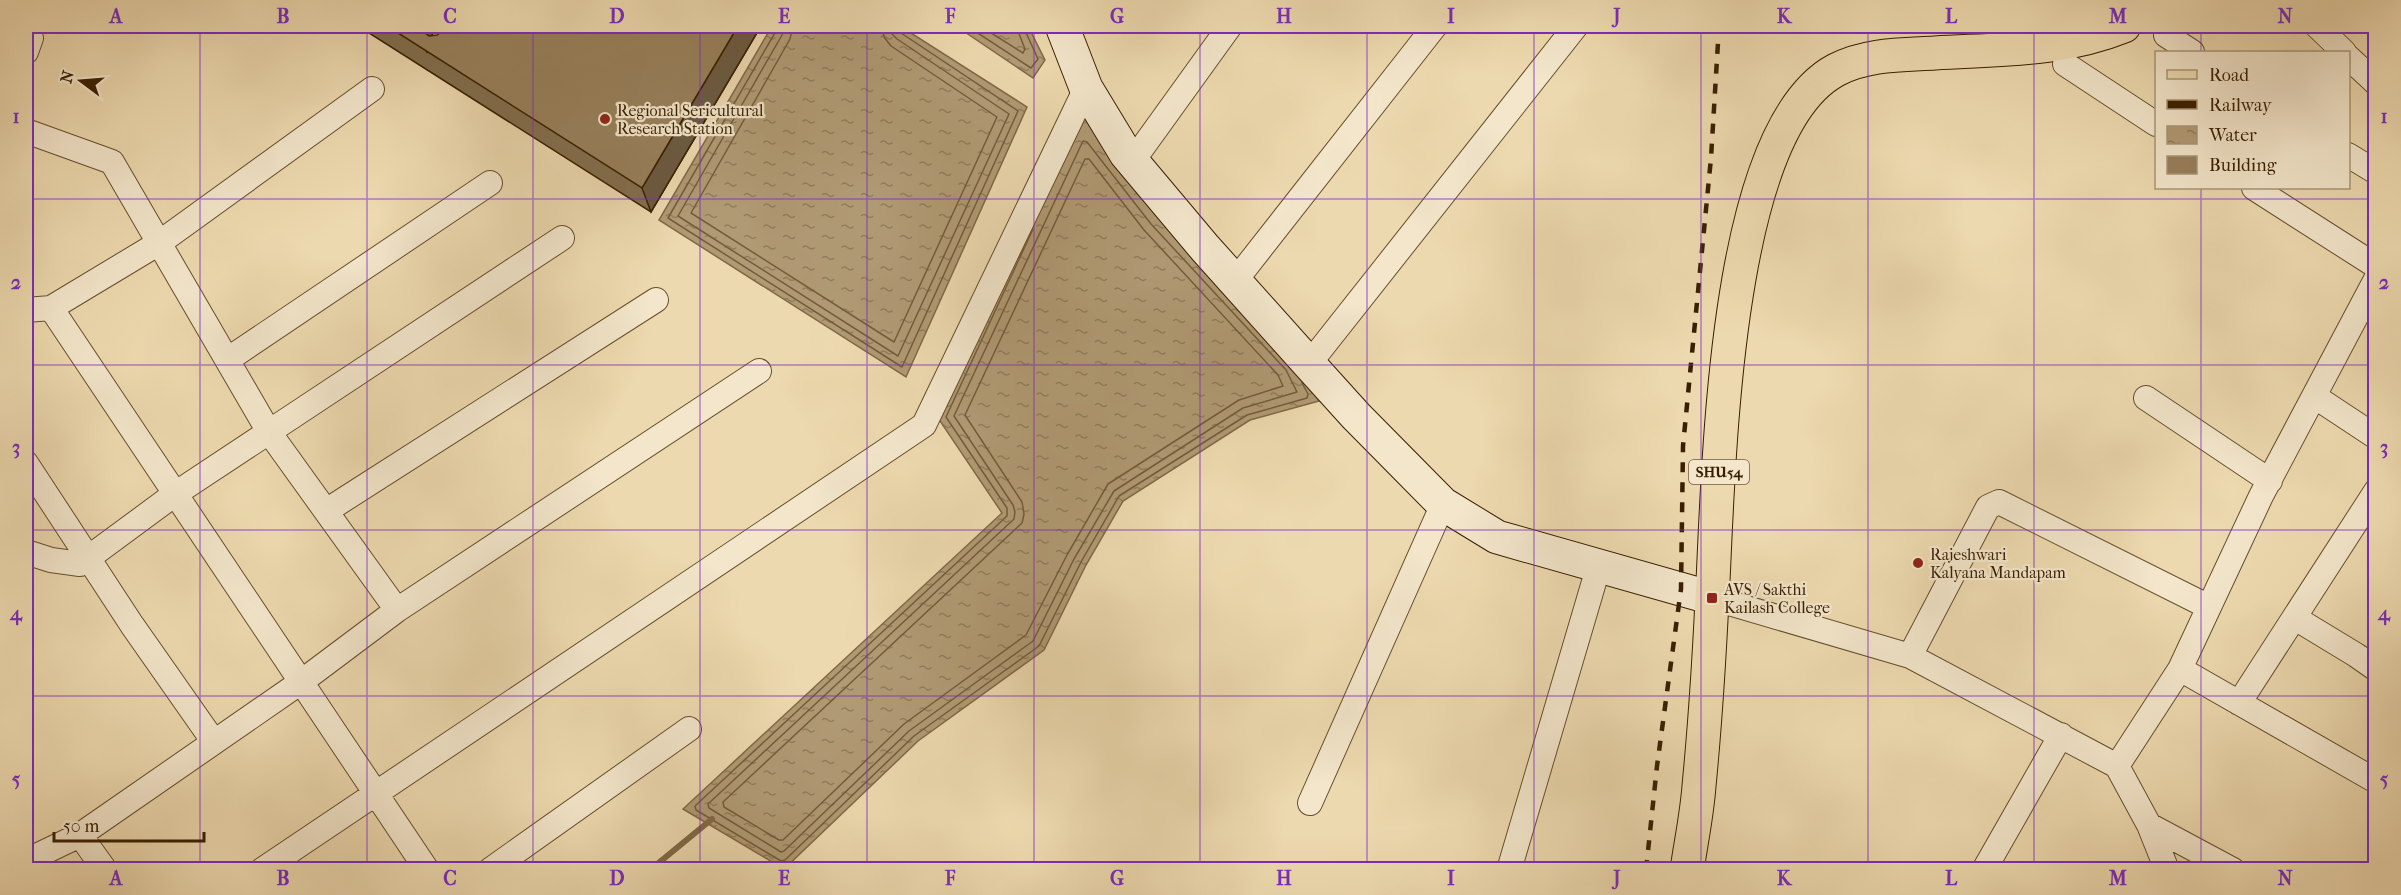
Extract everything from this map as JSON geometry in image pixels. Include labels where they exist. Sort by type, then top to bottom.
[{"type":"main road","points":[[1769,161],[1772,132],[1779,115],[1796,87],[1822,62],[1849,48],[1880,40],[2041,33],[2080,26]]},
{"type":"main road","name":"SHU54","points":[[1687,870],[1699,788],[1716,506],[1734,313],[1741,262],[1756,199],[1769,161],[1790,118],[1816,84],[1849,63],[1884,56],[2048,47],[2088,39],[2124,26]]},
{"type":"main road","name":"SHU54","points":[[1699,788],[1701,870]]},
{"type":"street","points":[[1062,26],[1086,88],[1132,162],[1234,281],[1356,416],[1443,504],[1497,537],[1910,656],[2117,766],[2150,825],[2167,870]]},
{"type":"street","points":[[1132,162],[1230,26]]},
{"type":"street","points":[[1234,281],[1436,26]]},
{"type":"street","points":[[1309,364],[1576,26]]},
{"type":"street","points":[[2317,26],[2343,51]]},
{"type":"street","points":[[2166,35],[2191,51]]},
{"type":"street","points":[[2350,58],[2376,83]]},
{"type":"street","points":[[2065,64],[2155,123]]},
{"type":"street","points":[[262,870],[924,425],[1086,88]]},
{"type":"street","points":[[26,310],[51,308],[159,243],[372,89]]},
{"type":"street","points":[[26,131],[112,162],[269,432],[397,610]]},
{"type":"street","points":[[2350,156],[2376,172]]},
{"type":"street","points":[[227,360],[490,183]]},
{"type":"street","points":[[2256,189],[2376,266]]},
{"type":"street","points":[[26,552],[51,560],[80,564],[175,494],[562,238]]},
{"type":"street","points":[[2117,766],[2180,669],[2270,481],[2376,279]]},
{"type":"street","points":[[326,511],[656,300]]},
{"type":"street","points":[[51,308],[427,870]]},
{"type":"street","points":[[26,861],[81,835],[301,682],[397,610],[759,371]]},
{"type":"street","points":[[2314,396],[2376,437]]},
{"type":"street","points":[[2146,399],[2270,481]]},
{"type":"street","points":[[26,463],[214,742]]},
{"type":"street","points":[[2239,703],[2376,491]]},
{"type":"street","points":[[1910,656],[1988,507],[1999,502],[2210,607]]},
{"type":"street","points":[[1310,803],[1443,504]]},
{"type":"street","points":[[1509,870],[1599,565]]},
{"type":"street","points":[[2295,618],[2376,669]]},
{"type":"street","points":[[2180,669],[2376,781]]},
{"type":"street","points":[[490,870],[689,729]]},
{"type":"street","points":[[1984,870],[2061,735]]},
{"type":"street","points":[[2150,825],[2233,870]]},
{"type":"street","points":[[81,835],[105,870]]},
{"type":"water","points":[[772,26],[900,26],[1027,107],[906,377],[659,220]]},
{"type":"water","points":[[956,26],[1028,26],[1045,60],[1033,78]]},
{"type":"water","points":[[1081,113],[1297,362],[1319,401],[1250,420],[1123,501],[1086,565],[1044,650],[918,741],[784,869],[683,809],[1002,513],[938,418]]},
{"type":"building","name":"Regional Sericultural Research Station","points":[[387,26],[418,26],[429,36],[437,35],[446,26],[738,26],[642,188]]},
{"type":"waterway","points":[[650,870],[712,819]]},
{"type":"railway","points":[[1646,870],[1657,766],[1681,589],[1683,446],[1711,158],[1719,26]]},
{"type":"place","name":"Regional Sericultural Research Station","points":[[605,119]]},
{"type":"place","name":"Rajeshwari Kalyana Mandapam","points":[[1918,563]]},
{"type":"place","name":"AVS / Sakthi Kailash College","points":[[1712,598]]}]
